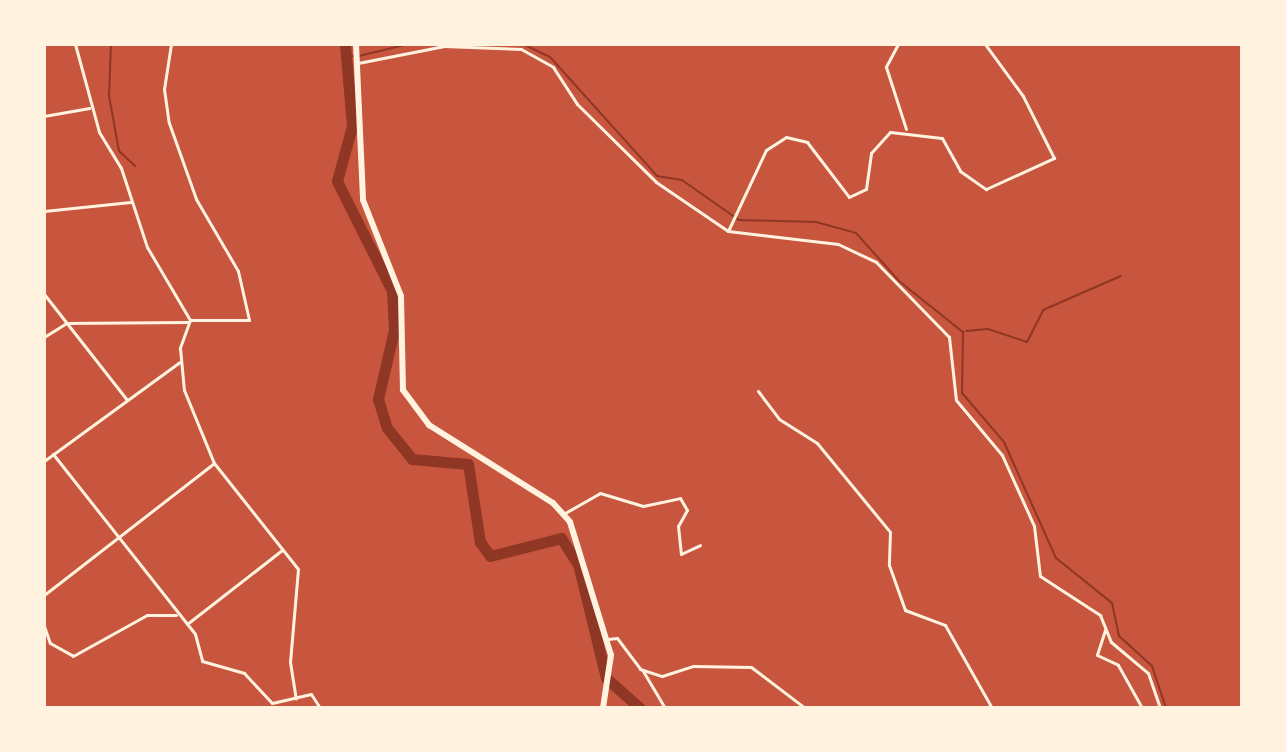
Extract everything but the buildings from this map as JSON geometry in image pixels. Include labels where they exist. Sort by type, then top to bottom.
[{"type":"main road","points":[[356,47],[363,200],[401,296],[398,372],[406,397],[429,425],[564,513],[608,639],[612,664],[603,708]]},
{"type":"street","points":[[75,44],[89,108],[131,202],[147,247],[189,321],[180,361],[184,390],[214,463],[298,569],[290,662],[296,699]]},
{"type":"street","points":[[44,337],[66,323],[249,320],[238,271],[196,199],[169,123],[164,89],[171,44]]},
{"type":"street","points":[[898,44],[886,67],[906,129]]},
{"type":"street","points":[[728,231],[739,215],[773,141],[807,142],[849,197],[866,189],[875,144],[906,129],[942,138],[960,171],[986,189],[1054,158],[1023,96],[985,44]]},
{"type":"street","points":[[356,61],[444,46],[521,49],[553,67],[577,104],[656,182],[728,231],[864,254],[949,337],[956,400],[1002,455],[1037,538],[1034,564],[1100,615],[1105,630],[1148,673],[1160,708]]},
{"type":"street","points":[[44,116],[89,108]]},
{"type":"street","points":[[44,211],[131,202]]},
{"type":"street","points":[[44,294],[127,400]]},
{"type":"street","points":[[44,461],[180,361]]},
{"type":"street","points":[[758,391],[779,419],[817,443],[890,532],[889,565],[907,614],[945,625],[992,708]]},
{"type":"street","points":[[53,454],[177,616],[187,624],[202,661],[244,673],[272,703],[311,694],[320,708]]},
{"type":"street","points":[[44,595],[214,463]]},
{"type":"street","points":[[564,513],[600,493],[643,506],[680,498],[687,510],[678,526],[681,554],[700,545]]},
{"type":"street","points":[[187,624],[283,549]]},
{"type":"street","points":[[44,626],[50,643],[73,656],[147,615],[177,616]]},
{"type":"street","points":[[1105,630],[1094,649],[1118,665],[1142,708]]},
{"type":"street","points":[[608,639],[617,638],[643,671],[665,708]]},
{"type":"street","points":[[643,671],[662,676],[741,665],[805,708]]},
{"type":"waterway","points":[[111,44],[109,96],[119,151],[135,166]]},
{"type":"waterway","points":[[345,44],[352,126],[337,181],[392,291],[394,330],[378,399],[387,428],[412,459],[468,464],[480,542],[490,556],[561,538],[578,564],[606,678],[640,708]]},
{"type":"waterway","points":[[359,56],[409,44]]},
{"type":"waterway","points":[[523,44],[550,57],[657,176],[682,180],[739,220],[816,222],[856,233],[899,281],[963,332],[962,393],[1004,442],[1056,558],[1112,603],[1119,636],[1152,666],[1166,708]]},
{"type":"waterway","points":[[345,57],[353,56]]},
{"type":"waterway","points":[[966,331],[988,329],[1027,342],[1043,310],[1121,276]]}]
